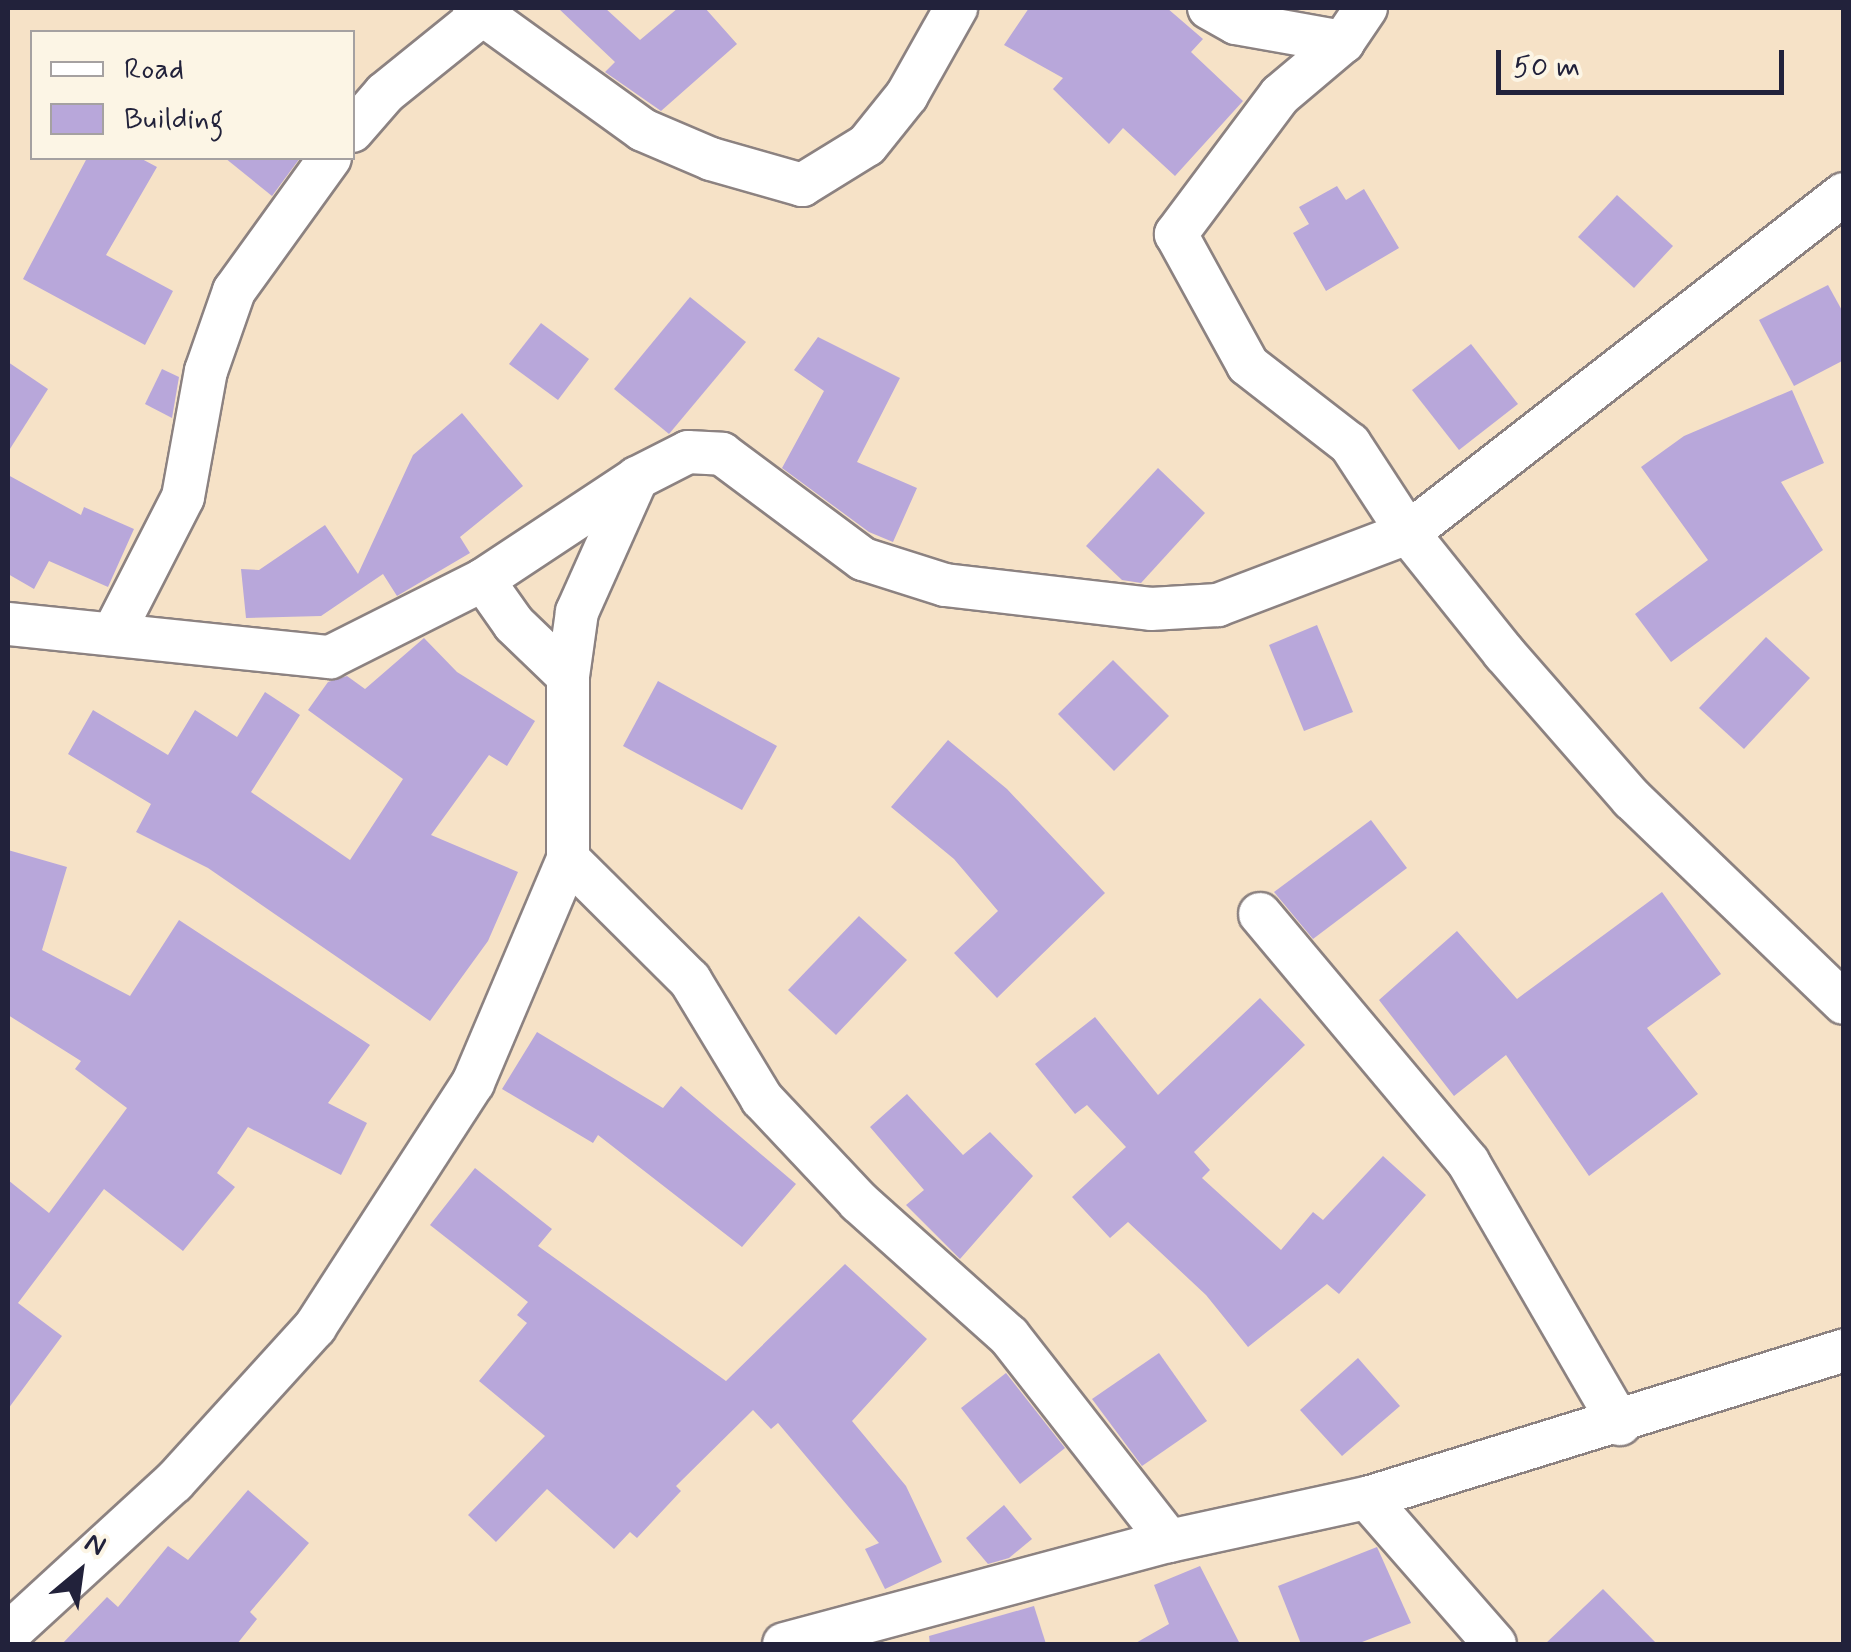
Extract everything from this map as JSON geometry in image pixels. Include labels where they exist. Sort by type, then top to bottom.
[{"type":"street","points":[[355,127],[385,92],[479,11],[643,130],[711,159],[802,185],[867,146],[906,95],[956,8]]},
{"type":"street","points":[[1209,8],[1236,22],[1354,25]]},
{"type":"street","points":[[1354,25],[1280,95],[1176,234],[1248,365],[1350,444],[1408,533],[1632,799],[1844,1002]]},
{"type":"street","points":[[115,630],[183,497],[206,371],[234,291],[329,160]]},
{"type":"street","points":[[8,624],[115,630],[330,657],[483,580],[638,478],[688,452],[722,454],[863,559],[945,586],[1151,610],[1218,605],[1408,533],[1844,194]]},
{"type":"street","points":[[8,1634],[174,1482],[315,1327],[473,1083],[568,859],[568,676],[577,612],[638,478]]},
{"type":"street","points":[[483,580],[514,624],[568,676]]},
{"type":"street","points":[[568,859],[690,980],[762,1099],[859,1202],[1008,1336],[1169,1541]]},
{"type":"street","points":[[1260,914],[1468,1162],[1620,1424]]},
{"type":"street","points":[[784,1644],[1169,1541],[1367,1498],[1620,1424],[1844,1350]]},
{"type":"street","points":[[1367,1498],[1495,1644]]},
{"type":"building","points":[[558,8],[605,8],[640,40],[678,8],[705,8],[737,44],[661,111],[605,72],[615,62]]},
{"type":"building","points":[[1029,8],[1167,8],[1203,39],[1191,52],[1243,101],[1175,176],[1123,128],[1109,144],[1053,89],[1063,78],[1004,45]]},
{"type":"building","points":[[86,160],[144,160],[157,167],[106,255],[173,291],[145,345],[23,279]]},
{"type":"building","points":[[227,160],[299,160],[272,196]]},
{"type":"building","points":[[1337,186],[1346,200],[1364,189],[1399,248],[1326,291],[1293,233],[1309,224],[1299,207]]},
{"type":"building","points":[[1617,195],[1673,246],[1634,288],[1578,237]]},
{"type":"building","points":[[1828,285],[1844,314],[1844,360],[1794,386],[1759,320]]},
{"type":"building","points":[[690,297],[746,342],[669,434],[614,389]]},
{"type":"building","points":[[541,323],[589,359],[558,400],[509,364]]},
{"type":"building","points":[[818,337],[900,378],[857,462],[917,488],[893,542],[869,532],[782,468],[824,391],[794,370]]},
{"type":"building","points":[[1471,344],[1518,404],[1459,450],[1412,390]]},
{"type":"building","points":[[8,362],[48,389],[8,452]]},
{"type":"building","points":[[162,369],[179,377],[172,418],[145,404]]},
{"type":"building","points":[[1792,390],[1824,463],[1781,482],[1823,550],[1671,662],[1635,614],[1708,560],[1641,467],[1684,436]]},
{"type":"building","points":[[462,413],[523,486],[460,537],[470,553],[397,596],[383,574],[321,616],[246,618],[241,569],[259,570],[325,525],[358,574],[413,455]]},
{"type":"building","points":[[1158,468],[1205,513],[1141,583],[1122,580],[1086,546]]},
{"type":"building","points":[[8,475],[81,515],[84,507],[134,529],[108,587],[49,561],[34,589],[8,574]]},
{"type":"building","points":[[1317,625],[1353,712],[1304,731],[1269,645]]},
{"type":"building","points":[[1766,637],[1810,678],[1744,749],[1699,708]]},
{"type":"building","points":[[424,638],[457,672],[535,721],[507,766],[489,755],[431,835],[518,872],[488,941],[430,1021],[208,868],[136,832],[151,804],[68,754],[93,710],[168,755],[195,710],[237,737],[265,692],[300,715],[251,792],[350,860],[403,779],[308,710],[328,682],[347,676],[365,689]]},
{"type":"building","points":[[1113,660],[1169,716],[1114,771],[1058,714]]},
{"type":"building","points":[[658,681],[777,746],[742,810],[623,746]]},
{"type":"building","points":[[948,740],[1007,789],[1105,893],[997,998],[954,953],[998,911],[954,859],[891,807]]},
{"type":"building","points":[[1371,820],[1407,868],[1313,939],[1274,892]]},
{"type":"building","points":[[8,850],[67,867],[42,950],[130,996],[179,920],[370,1045],[328,1103],[367,1123],[341,1175],[248,1127],[217,1173],[235,1187],[183,1251],[104,1189],[18,1303],[62,1336],[8,1409],[8,1180],[49,1213],[127,1108],[75,1069],[81,1061],[8,1015]]},
{"type":"building","points":[[1662,892],[1721,974],[1647,1028],[1698,1094],[1589,1176],[1506,1055],[1454,1096],[1379,1000],[1457,931],[1517,999]]},
{"type":"building","points":[[859,916],[907,960],[836,1035],[788,990]]},
{"type":"building","points":[[1260,998],[1305,1045],[1194,1152],[1210,1170],[1202,1178],[1281,1250],[1313,1212],[1323,1220],[1383,1156],[1426,1195],[1339,1294],[1327,1284],[1248,1347],[1206,1295],[1128,1222],[1110,1238],[1072,1197],[1126,1147],[1087,1105],[1075,1114],[1035,1064],[1095,1017],[1158,1095]]},
{"type":"building","points":[[537,1032],[663,1108],[681,1086],[796,1184],[742,1247],[598,1135],[593,1143],[502,1089]]},
{"type":"building","points":[[907,1094],[963,1155],[990,1132],[1033,1176],[960,1259],[906,1205],[924,1190],[870,1127]]},
{"type":"building","points":[[475,1168],[552,1229],[538,1246],[726,1381],[845,1264],[927,1339],[852,1421],[906,1486],[942,1562],[885,1589],[865,1549],[879,1543],[778,1423],[771,1429],[753,1410],[676,1486],[681,1491],[637,1538],[630,1532],[614,1549],[547,1489],[496,1542],[468,1515],[545,1436],[479,1381],[527,1323],[517,1315],[528,1302],[430,1225]]},
{"type":"building","points":[[1159,1353],[1207,1421],[1142,1466],[1092,1399]]},
{"type":"building","points":[[1358,1358],[1400,1406],[1342,1456],[1300,1410]]},
{"type":"building","points":[[1006,1373],[1065,1448],[1020,1484],[961,1408]]},
{"type":"building","points":[[248,1490],[309,1543],[250,1612],[257,1619],[237,1644],[62,1644],[107,1597],[118,1607],[168,1546],[188,1560]]},
{"type":"building","points":[[1004,1505],[1032,1539],[1009,1558],[988,1564],[966,1538]]},
{"type":"building","points":[[1377,1547],[1411,1623],[1357,1644],[1301,1644],[1278,1586]]},
{"type":"building","points":[[1200,1566],[1240,1644],[1134,1644],[1169,1624],[1154,1585]]},
{"type":"building","points":[[1603,1589],[1657,1644],[1545,1644]]},
{"type":"building","points":[[1034,1606],[1046,1644],[930,1644],[929,1636]]}]
